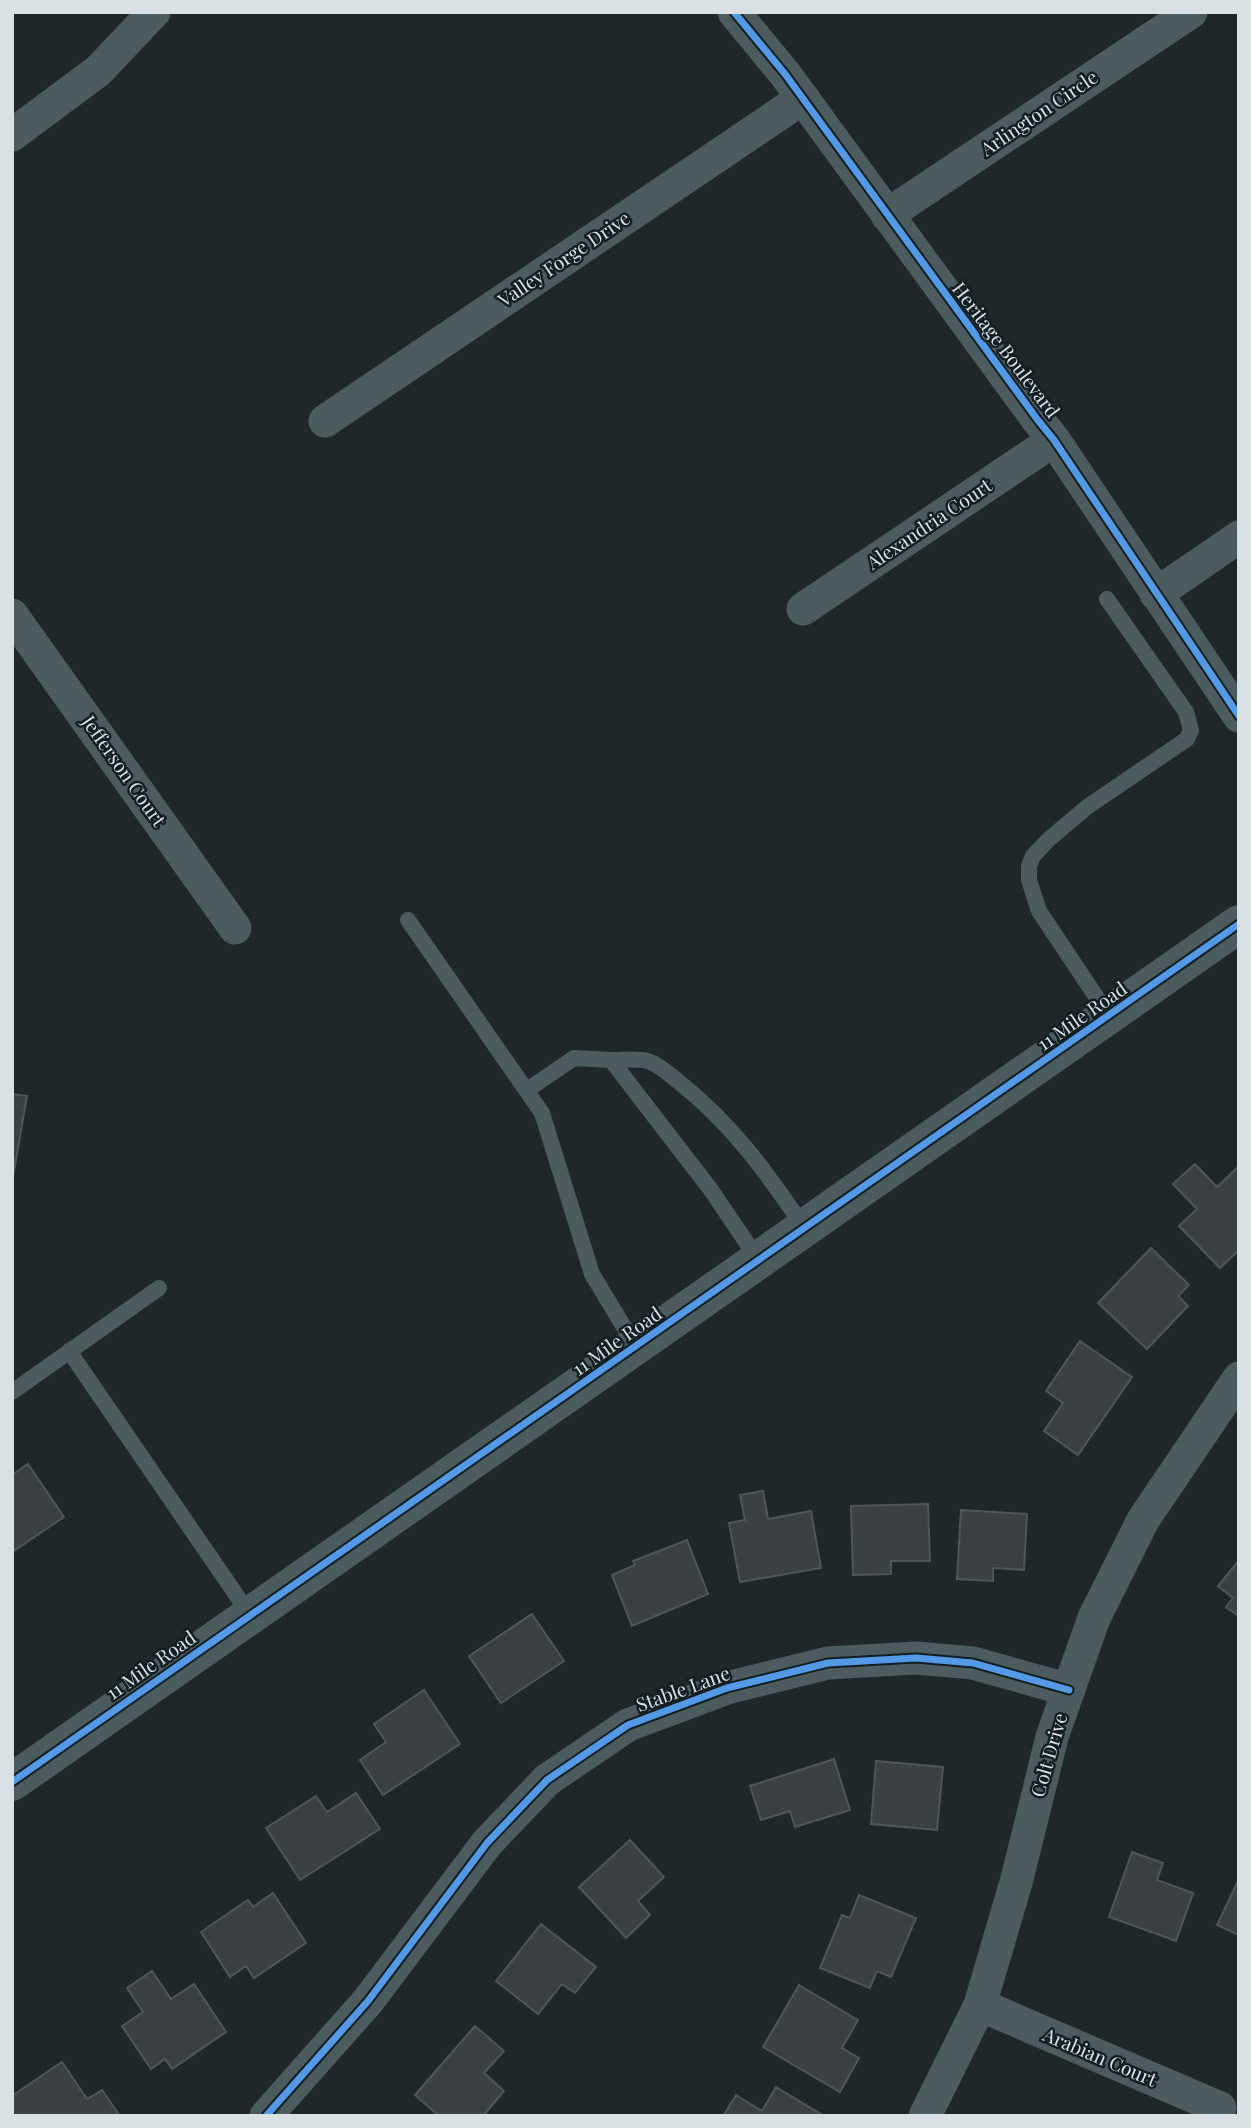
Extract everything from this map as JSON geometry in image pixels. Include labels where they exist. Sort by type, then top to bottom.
[{"type":"street","points":[[12,135],[98,71],[155,12]]},
{"type":"street","name":"Heritage Boulevard","points":[[734,12],[803,97],[1054,440],[1239,716]]},
{"type":"street","name":"Arlington Circle","points":[[887,215],[1191,12]]},
{"type":"street","name":"Valley Forge Drive","points":[[325,421],[803,97]]},
{"type":"street","name":"Alexandria Court","points":[[803,609],[1054,440]]},
{"type":"street","points":[[1156,594],[1239,537]]},
{"type":"street","name":"Jefferson Court","points":[[12,615],[235,928]]},
{"type":"street","name":"11 Mile Road","points":[[12,1782],[1239,925]]},
{"type":"street","name":"Colt Drive","points":[[925,2116],[980,2006],[1017,1879],[1052,1737],[1094,1618],[1143,1520],[1234,1394]]},
{"type":"street","name":"Stable Lane","points":[[266,2116],[368,2001],[487,1843],[547,1780],[628,1725],[727,1688],[828,1663],[916,1658],[973,1663],[1069,1689]]},
{"type":"street","name":"Arabian Court","points":[[980,2006],[1220,2108]]},
{"type":"lane","points":[[1107,599],[1185,712],[1191,730],[1187,739],[1087,807],[1048,839],[1033,856],[1029,866],[1028,880],[1039,911],[1109,1016]]},
{"type":"lane","points":[[408,920],[542,1113],[592,1274],[636,1346]]},
{"type":"lane","points":[[527,1090],[574,1058],[638,1059],[651,1062],[710,1107],[731,1129],[778,1187],[805,1229]]},
{"type":"lane","points":[[611,1060],[711,1190],[760,1261]]},
{"type":"lane","points":[[12,1392],[159,1288]]},
{"type":"lane","points":[[69,1351],[250,1615]]},
{"type":"building","points":[[12,1094],[27,1096],[12,1183]]},
{"type":"building","points":[[1195,1164],[1217,1187],[1237,1168],[1239,1170],[1239,1250],[1220,1268],[1179,1226],[1197,1209],[1173,1184]]},
{"type":"building","points":[[1151,1248],[1189,1285],[1178,1296],[1188,1306],[1147,1349],[1098,1303]]},
{"type":"building","points":[[1080,1341],[1132,1377],[1078,1455],[1044,1431],[1063,1403],[1046,1391]]},
{"type":"building","points":[[28,1464],[64,1517],[12,1552],[12,1475]]},
{"type":"building","points":[[763,1491],[768,1519],[811,1511],[821,1568],[740,1582],[729,1523],[745,1520],[740,1495]]},
{"type":"building","points":[[928,1504],[930,1561],[891,1561],[891,1574],[853,1575],[851,1506]]},
{"type":"building","points":[[961,1510],[1027,1514],[1024,1570],[993,1568],[993,1581],[957,1579]]},
{"type":"building","points":[[687,1540],[708,1594],[632,1626],[612,1575],[635,1565],[633,1561]]},
{"type":"building","points":[[1239,1560],[1239,1616],[1226,1607],[1233,1598],[1218,1586]]},
{"type":"building","points":[[532,1614],[564,1661],[501,1703],[469,1656]]},
{"type":"building","points":[[424,1690],[460,1744],[383,1795],[360,1760],[386,1742],[374,1724]]},
{"type":"building","points":[[834,1759],[850,1810],[795,1827],[790,1811],[761,1820],[750,1786]]},
{"type":"building","points":[[876,1761],[943,1767],[937,1830],[871,1824]]},
{"type":"building","points":[[356,1793],[380,1829],[300,1880],[266,1828],[316,1796],[327,1812]]},
{"type":"building","points":[[630,1840],[664,1877],[638,1901],[650,1915],[626,1938],[579,1887]]},
{"type":"building","points":[[1132,1852],[1163,1863],[1157,1880],[1193,1893],[1176,1941],[1109,1917]]},
{"type":"building","points":[[1239,1879],[1239,1935],[1217,1925]]},
{"type":"building","points":[[273,1893],[306,1943],[254,1978],[246,1966],[230,1977],[201,1932],[248,1900],[253,1907]]},
{"type":"building","points":[[859,1895],[916,1918],[891,1977],[877,1971],[870,1988],[820,1968],[842,1915],[850,1918]]},
{"type":"building","points":[[541,1924],[596,1967],[575,1993],[562,1984],[538,2014],[496,1981]]},
{"type":"building","points":[[152,1971],[171,1999],[194,1984],[226,2032],[172,2069],[165,2059],[151,2069],[122,2026],[143,2012],[127,1988]]},
{"type":"building","points":[[799,1985],[858,2020],[842,2048],[859,2058],[840,2092],[763,2047]]},
{"type":"building","points":[[475,2026],[504,2051],[484,2073],[504,2091],[483,2116],[439,2116],[415,2095]]},
{"type":"building","points":[[62,2062],[87,2099],[102,2090],[120,2116],[12,2116],[12,2096]]},
{"type":"building","points":[[776,2087],[824,2116],[723,2116],[736,2095],[762,2111]]},
{"type":"cycle path","points":[[734,12],[785,74],[1054,440],[1239,716]]},
{"type":"cycle path","points":[[12,1782],[1239,924]]},
{"type":"cycle path","points":[[266,2116],[368,2001],[487,1843],[547,1780],[628,1725],[727,1688],[828,1663],[916,1658],[973,1663],[1069,1690]]}]
